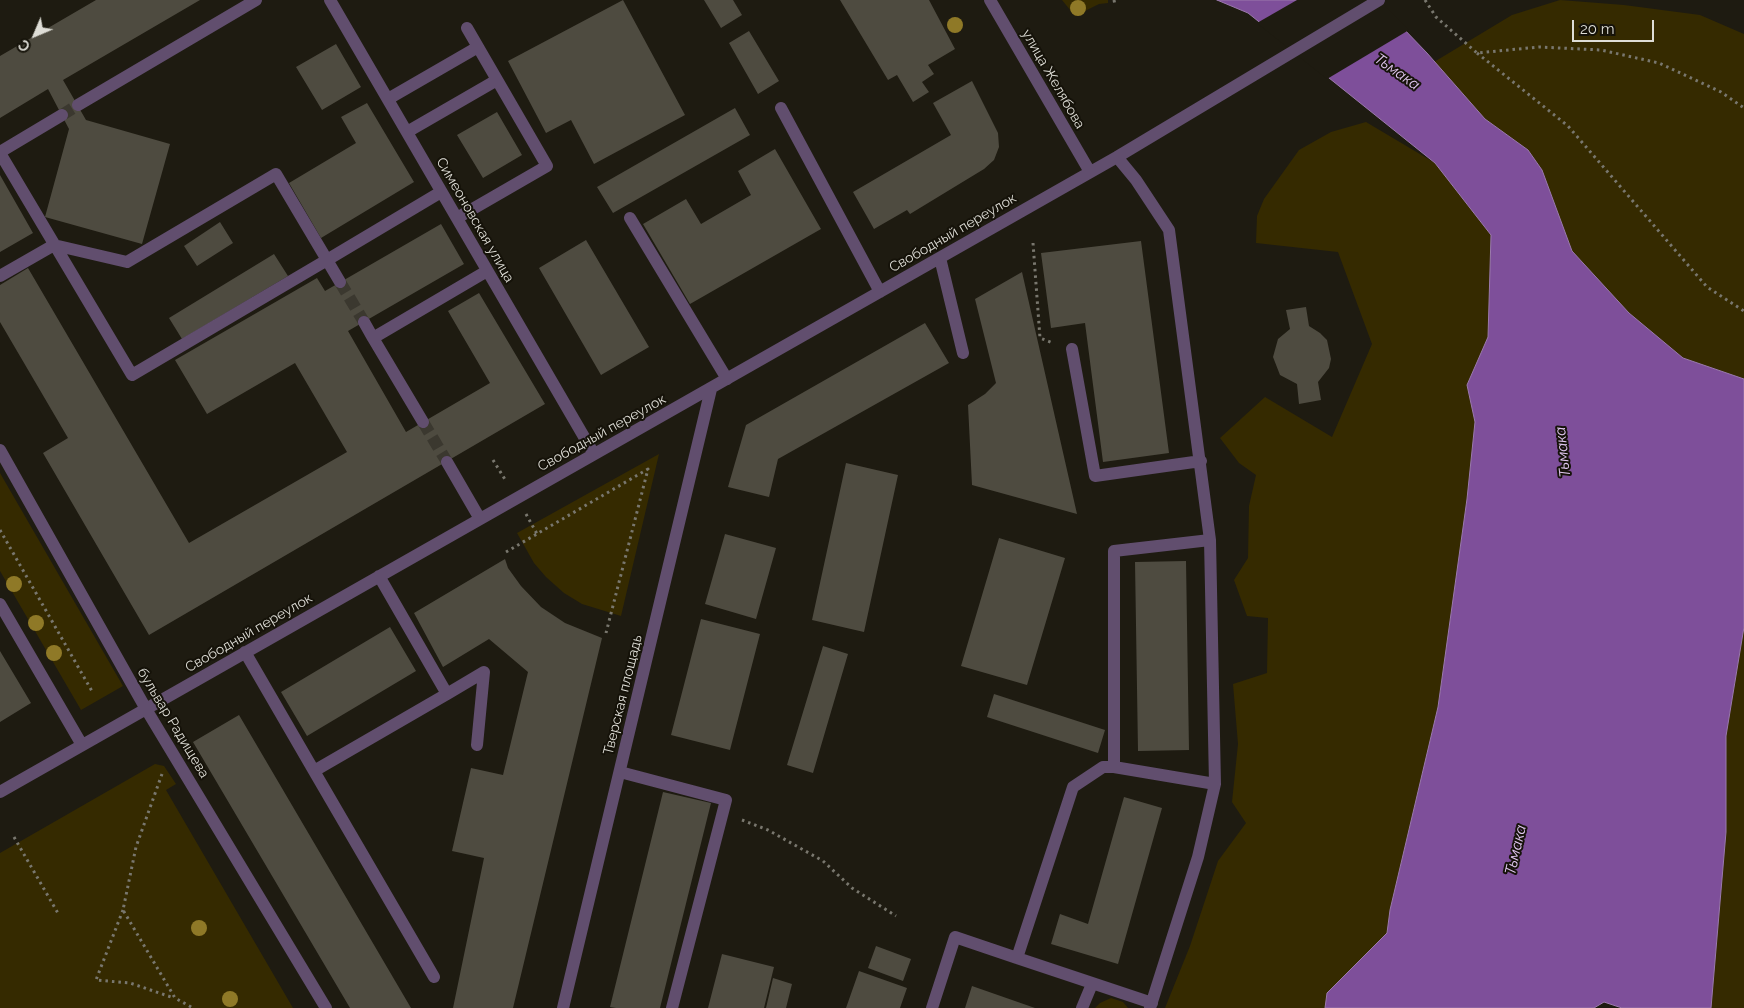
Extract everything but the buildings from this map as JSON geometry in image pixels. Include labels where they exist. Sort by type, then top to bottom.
[{"type":"street","points":[[78,106],[256,0]]},
{"type":"street","name":"Симеоновская улица","points":[[330,0],[594,454]]},
{"type":"street","name":"улица Желябова","points":[[990,0],[1090,172]]},
{"type":"street","name":"Свободный переулок","points":[[0,792],[1117,157],[1379,0]]},
{"type":"street","points":[[457,218],[547,166],[467,28]]},
{"type":"street","points":[[388,100],[478,47]]},
{"type":"street","points":[[407,132],[497,80]]},
{"type":"street","points":[[781,108],[880,292]]},
{"type":"street","points":[[62,115],[0,152],[132,375],[442,192]]},
{"type":"street","points":[[932,1008],[955,937],[1151,1005],[1198,857],[1215,784],[1210,540],[1169,230],[1136,180],[1117,157]]},
{"type":"street","points":[[0,276],[54,244],[128,262],[276,174],[340,282]]},
{"type":"street","points":[[630,218],[727,379]]},
{"type":"street","points":[[940,258],[963,353]]},
{"type":"street","points":[[373,338],[487,271]]},
{"type":"street","points":[[364,322],[423,422]]},
{"type":"street","points":[[1072,349],[1095,476],[1201,461]]},
{"type":"street","name":"Тверская площадь","points":[[563,1008],[711,389]]},
{"type":"street","name":"бульвар Радищева","points":[[0,450],[146,709],[326,1008]]},
{"type":"street","points":[[447,462],[480,519]]},
{"type":"street","points":[[1114,767],[1114,551],[1210,540]]},
{"type":"street","points":[[379,576],[447,694]]},
{"type":"street","points":[[1,607],[82,745]]},
{"type":"street","points":[[246,652],[434,977]]},
{"type":"street","points":[[314,771],[484,672],[477,745]]},
{"type":"street","points":[[1017,958],[1073,787],[1103,766],[1215,784]]},
{"type":"street","points":[[620,772],[726,800],[672,1008]]},
{"type":"street","points":[[1082,1008],[1092,984]]},
{"type":"path","points":[[1114,0],[1115,5]]},
{"type":"path","points":[[1425,0],[1436,17],[1477,53],[1568,126],[1707,287],[1744,311]]},
{"type":"path","points":[[1477,53],[1539,47],[1601,50],[1659,63],[1721,92],[1744,108]]},
{"type":"path","points":[[1033,243],[1040,338],[1072,349]]},
{"type":"path","points":[[506,552],[648,469],[606,633]]},
{"type":"path","points":[[0,530],[93,694]]},
{"type":"path","points":[[164,766],[136,847],[123,910],[96,980],[130,984],[175,998],[193,1008]]},
{"type":"path","points":[[723,812],[768,830],[823,861],[852,888],[896,916]]},
{"type":"path","points":[[14,838],[59,915]]},
{"type":"path","points":[[123,910],[175,998]]},
{"type":"shaded area","points":[[1062,0],[1108,0],[1108,3],[1099,4],[1075,16]]},
{"type":"shaded area","points":[[1560,0],[1624,5],[1700,15],[1744,34],[1744,379],[1683,358],[1629,313],[1572,251],[1542,170],[1528,150],[1485,119],[1434,62],[1512,15]]},
{"type":"shaded area","points":[[1366,122],[1435,163],[1491,235],[1488,337],[1467,385],[1475,422],[1467,499],[1438,706],[1390,910],[1387,933],[1327,993],[1325,1008],[1165,1008],[1190,946],[1218,861],[1246,823],[1232,802],[1238,744],[1233,684],[1267,673],[1268,618],[1247,616],[1234,580],[1248,558],[1249,506],[1256,475],[1239,463],[1220,438],[1265,397],[1332,437],[1372,344],[1338,252],[1256,243],[1257,216],[1264,199],[1299,150],[1331,132]]},
{"type":"shaded area","points":[[659,454],[621,616],[582,604],[564,593],[546,577],[534,563],[517,533]]},
{"type":"shaded area","points":[[0,473],[123,686],[81,710],[0,571]]},
{"type":"shaded area","points":[[1744,627],[1744,1008],[1711,1008],[1726,832],[1726,736]]},
{"type":"shaded area","points":[[155,764],[164,766],[176,784],[166,790],[293,1008],[0,1008],[0,853]]},
{"type":"shaded area","points":[[1111,998],[1123,1002],[1128,1008],[1095,1008],[1100,1003]]},
{"type":"water","name":"Тьмака","points":[[1217,0],[1376,0],[1427,53],[1485,119],[1528,150],[1542,170],[1572,251],[1629,313],[1683,358],[1744,379],[1744,627],[1726,736],[1726,832],[1711,1008],[1622,1008],[1604,1002],[1594,1008],[1325,1008],[1327,993],[1387,933],[1390,910],[1438,707],[1467,499],[1475,422],[1467,385],[1488,337],[1491,235],[1435,163],[1248,13]]},
{"type":"pier","points":[[1297,0],[1379,0],[1409,30],[1327,79],[1257,23]]},
{"type":"tunnel","points":[[62,115],[78,105]]},
{"type":"tunnel","points":[[340,282],[364,322]]},
{"type":"tunnel","points":[[423,422],[447,462]]}]
